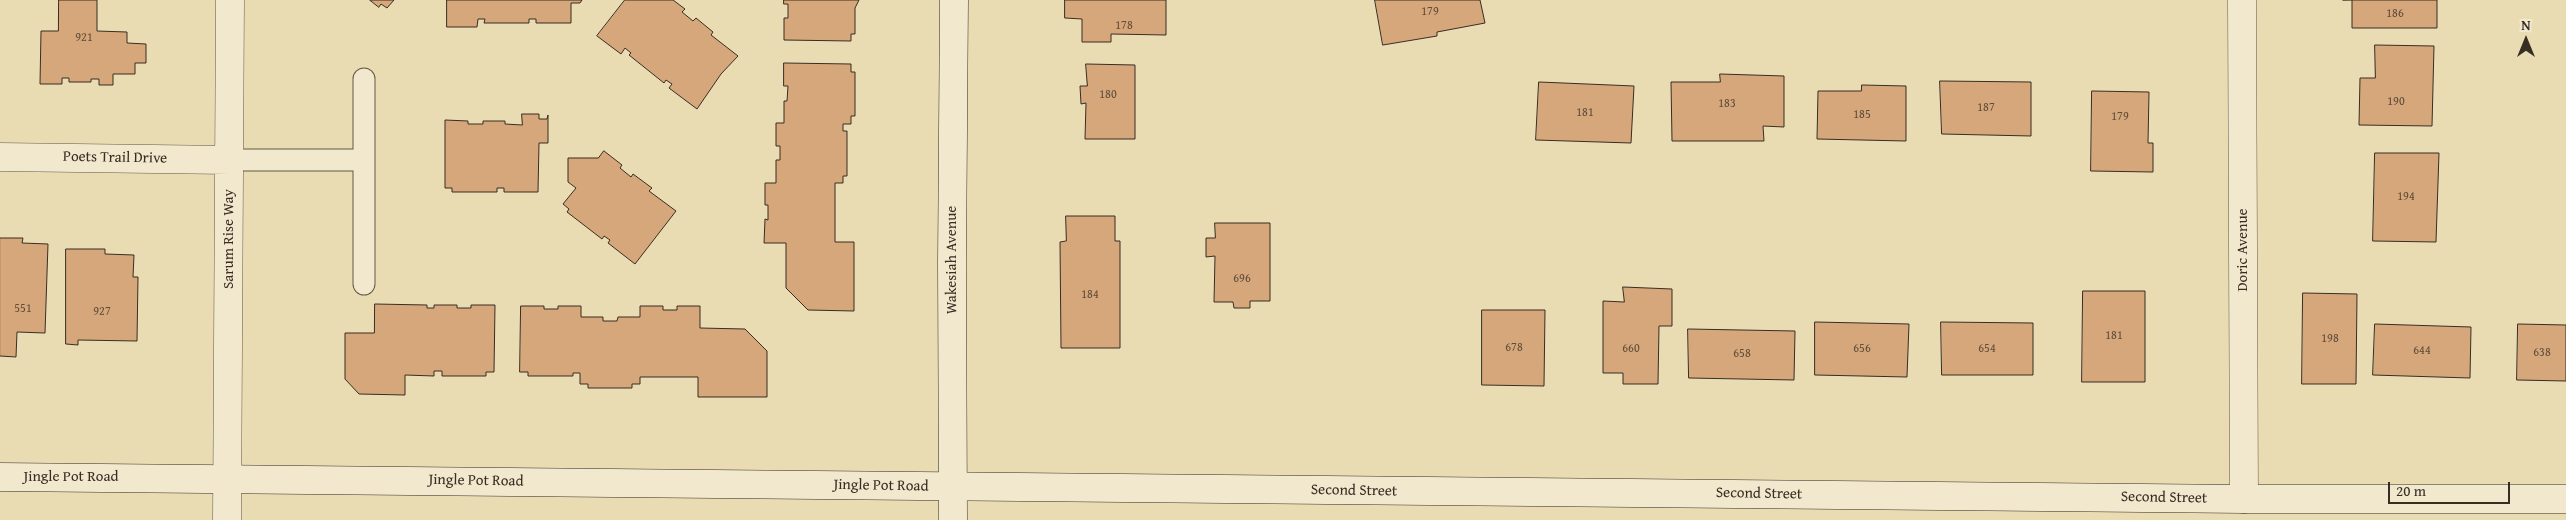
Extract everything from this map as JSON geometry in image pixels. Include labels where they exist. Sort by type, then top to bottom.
[{"type":"street","name":"Sarum Rise Way","points":[[227,520],[230,0]]},
{"type":"street","name":"Wakesiah Avenue","points":[[953,520],[954,0]]},
{"type":"street","name":"Doric Avenue","points":[[2242,0],[2244,499]]},
{"type":"street","name":"Poets Trail Drive","points":[[0,157],[229,160]]},
{"type":"street","name":"Jingle Pot Road","points":[[0,477],[953,487]]},
{"type":"street","name":"Second Street","points":[[953,487],[2244,499],[2566,499]]},
{"type":"lane","points":[[364,79],[364,284]]},
{"type":"lane","points":[[229,160],[364,160]]},
{"type":"building","points":[[59,0],[97,0],[97,31],[127,32],[127,43],[146,44],[146,63],[135,63],[135,74],[113,74],[113,85],[99,85],[99,79],[91,79],[91,82],[69,82],[69,78],[62,78],[62,84],[40,84],[41,31],[58,31]]},
{"type":"building","points":[[370,0],[394,0],[387,8],[381,4],[379,7]]},
{"type":"building","points":[[447,0],[582,0],[580,3],[571,3],[571,23],[536,23],[536,19],[529,19],[529,23],[484,23],[485,19],[478,19],[477,27],[447,27]]},
{"type":"building","points":[[625,0],[673,0],[685,9],[682,12],[693,21],[696,18],[713,32],[711,35],[738,56],[721,74],[697,109],[669,88],[672,84],[666,80],[664,83],[629,55],[631,53],[625,48],[621,54],[597,36]]},
{"type":"building","points":[[784,0],[859,0],[855,8],[855,34],[851,34],[851,41],[784,40],[784,18],[788,18],[788,4],[784,4]]},
{"type":"building","points":[[1065,0],[1166,0],[1166,35],[1111,34],[1111,42],[1082,42],[1082,19],[1065,18]]},
{"type":"building","points":[[1375,0],[1480,0],[1485,23],[1437,32],[1437,36],[1383,45]]},
{"type":"building","points":[[2352,0],[2437,0],[2437,28],[2352,28]]},
{"type":"building","points":[[2375,45],[2434,46],[2432,126],[2359,125],[2360,78],[2375,78]]},
{"type":"building","points":[[784,63],[851,64],[851,72],[855,72],[855,116],[851,116],[851,124],[843,124],[843,131],[847,131],[847,176],[843,176],[843,183],[835,183],[835,242],[854,242],[854,311],[808,310],[786,288],[786,243],[764,243],[765,219],[768,220],[768,205],[765,205],[765,183],[776,183],[776,160],[780,160],[780,146],[776,146],[776,123],[784,123],[784,101],[787,101],[788,86],[784,86]]},
{"type":"building","points":[[1086,64],[1135,65],[1135,139],[1085,139],[1086,103],[1081,104],[1080,86],[1087,86]]},
{"type":"building","points":[[1720,74],[1784,76],[1784,127],[1763,126],[1764,141],[1672,141],[1671,82],[1720,82]]},
{"type":"building","points":[[1940,81],[2031,82],[2031,136],[1942,134]]},
{"type":"building","points":[[1539,82],[1634,86],[1631,143],[1536,140]]},
{"type":"building","points":[[1862,85],[1906,86],[1906,141],[1817,139],[1818,91],[1861,91]]},
{"type":"building","points":[[2092,91],[2149,92],[2148,143],[2153,143],[2153,172],[2091,171]]},
{"type":"building","points":[[522,114],[539,114],[539,119],[547,119],[548,115],[548,143],[539,143],[538,192],[504,192],[504,188],[497,188],[497,192],[452,192],[452,188],[445,188],[445,120],[468,121],[468,124],[483,124],[483,121],[505,121],[505,124],[522,125]]},
{"type":"building","points":[[604,151],[622,165],[620,168],[631,177],[633,174],[652,188],[649,191],[676,211],[635,264],[608,243],[610,240],[604,236],[602,239],[567,212],[569,209],[563,204],[576,188],[568,182],[568,158],[598,158]]},
{"type":"building","points":[[2375,153],[2439,153],[2436,242],[2373,241]]},
{"type":"building","points":[[1066,216],[1115,216],[1115,241],[1120,241],[1120,348],[1061,348],[1060,242],[1066,241]]},
{"type":"building","points":[[1215,223],[1270,223],[1270,301],[1250,301],[1250,308],[1234,308],[1233,302],[1214,302],[1215,256],[1206,257],[1206,238],[1215,238]]},
{"type":"building","points":[[0,238],[23,238],[22,243],[48,244],[45,333],[17,332],[16,357],[0,356]]},
{"type":"building","points":[[66,249],[105,249],[105,254],[134,255],[133,277],[138,277],[137,341],[78,340],[78,345],[66,344]]},
{"type":"building","points":[[1623,287],[1672,289],[1672,326],[1659,326],[1658,384],[1623,384],[1623,373],[1603,373],[1603,301],[1624,302]]},
{"type":"building","points":[[2083,291],[2145,291],[2145,382],[2082,382]]},
{"type":"building","points":[[2303,293],[2357,294],[2356,384],[2302,384]]},
{"type":"building","points":[[375,304],[427,305],[427,308],[434,308],[434,305],[457,305],[457,308],[471,308],[471,305],[495,305],[494,372],[486,372],[486,376],[442,376],[442,371],[434,371],[434,376],[405,375],[405,395],[359,394],[345,379],[345,333],[374,333]]},
{"type":"building","points":[[521,306],[544,306],[544,309],[558,309],[558,306],[581,306],[581,317],[603,317],[603,321],[617,321],[618,317],[640,317],[640,306],[663,306],[663,310],[677,310],[677,306],[700,306],[700,328],[745,329],[767,351],[767,397],[698,397],[698,377],[640,377],[640,384],[632,384],[632,388],[588,388],[588,384],[580,384],[580,373],[573,373],[573,376],[528,376],[528,372],[520,372]]},
{"type":"building","points":[[1482,310],[1545,310],[1544,386],[1482,385]]},
{"type":"building","points":[[1815,322],[1909,324],[1907,377],[1815,375]]},
{"type":"building","points":[[1941,322],[2033,323],[2033,375],[1942,375]]},
{"type":"building","points":[[2375,324],[2471,327],[2470,378],[2373,375]]},
{"type":"building","points":[[2518,324],[2566,325],[2566,381],[2517,380]]},
{"type":"building","points":[[1688,329],[1795,331],[1794,380],[1689,378]]}]
